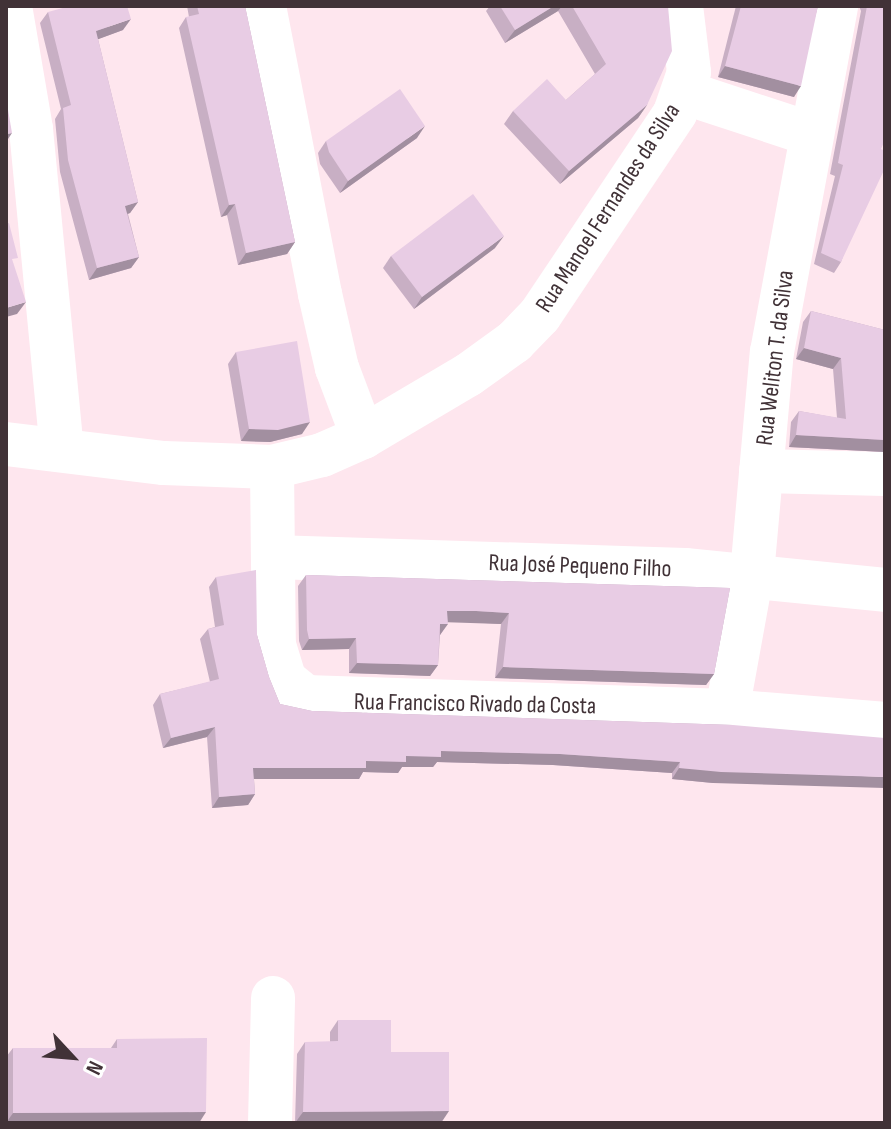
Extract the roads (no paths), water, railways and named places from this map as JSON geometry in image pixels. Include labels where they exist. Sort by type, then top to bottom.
[{"type":"street","points":[[10,6],[31,129],[62,449]]},
{"type":"street","points":[[264,6],[323,308],[337,368],[363,437]]},
{"type":"street","name":"Rua Manoel Fernandes da Silva","points":[[6,444],[193,465],[272,467],[322,455],[363,437],[468,375],[514,342],[540,315],[683,92],[689,72],[681,6]]},
{"type":"street","name":"Rua Weliton T. da Silva","points":[[727,711],[752,574],[772,352],[808,133],[836,6]]},
{"type":"street","points":[[683,92],[808,133]]},
{"type":"street","name":"Rua Francisco Rivado da Costa","points":[[272,467],[272,621],[280,671],[306,697],[727,711],[885,724]]},
{"type":"street","points":[[761,471],[885,474]]},
{"type":"street","name":"Rua José Pequeno Filho","points":[[273,557],[752,574],[885,590]]},
{"type":"street","points":[[270,1123],[273,998]]}]
